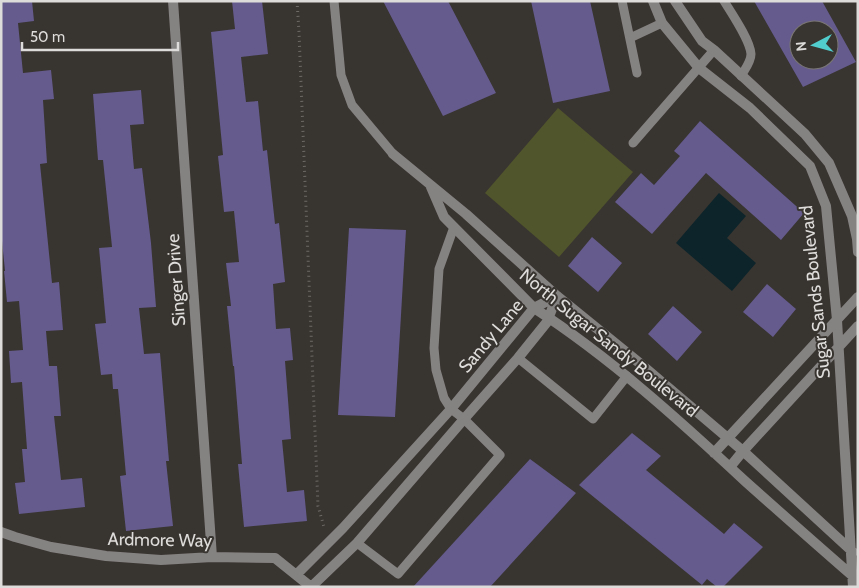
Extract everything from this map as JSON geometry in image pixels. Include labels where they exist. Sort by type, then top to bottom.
[{"type":"street","name":"Singer Drive","points":[[173,1],[212,557]]},
{"type":"street","name":"Sugar Sands Boulevard","points":[[653,1],[662,23],[699,68],[750,108],[810,166],[826,206],[837,320],[855,581]]},
{"type":"street","points":[[675,1],[702,40],[806,134],[829,164],[852,216],[858,252]]},
{"type":"street","name":"North Sugar Sandy Boulevard","points":[[393,154],[466,214],[557,296],[728,438],[854,552]]},
{"type":"street","name":"North Sugar Sandy Boulevard","points":[[431,186],[444,217],[534,308],[627,376],[855,581]]},
{"type":"street","name":"Sandy Lane","points":[[296,575],[343,528],[451,409],[534,308],[557,296]]},
{"type":"street","name":"Sandy Lane","points":[[311,587],[357,543],[518,358],[547,322],[557,296]]},
{"type":"street","points":[[714,453],[858,297]]},
{"type":"street","points":[[730,467],[858,326]]},
{"type":"street","name":"Ardmore Way","points":[[1,532],[51,547],[106,556],[161,560],[212,557],[275,558],[311,587]]},
{"type":"lane","points":[[334,1],[341,75],[352,105],[393,154]]},
{"type":"lane","points":[[622,1],[637,73]]},
{"type":"lane","points":[[724,1],[747,40],[751,54],[741,76]]},
{"type":"lane","points":[[630,38],[662,23]]},
{"type":"lane","points":[[633,143],[714,50]]},
{"type":"lane","points":[[357,543],[398,574],[500,455],[464,419],[451,409],[444,398],[436,370],[434,348],[439,269],[454,227]]},
{"type":"lane","points":[[518,358],[593,419],[627,376]]},
{"type":"path","points":[[297,1],[318,506],[329,542]]},
{"type":"green space","points":[[558,108],[633,172],[559,257],[485,193]]},
{"type":"water","points":[[719,193],[746,216],[727,238],[756,263],[732,291],[676,243]]},
{"type":"building","points":[[1,1],[32,1],[34,21],[18,23],[23,73],[51,70],[54,99],[43,100],[47,163],[40,164],[52,283],[59,282],[63,330],[46,331],[49,366],[57,366],[61,416],[54,416],[61,480],[82,478],[85,507],[19,514],[15,483],[25,482],[22,449],[27,449],[22,382],[11,383],[9,351],[23,350],[19,301],[7,302],[1,231]]},
{"type":"building","points":[[232,1],[262,1],[268,54],[241,57],[246,102],[258,101],[263,151],[267,150],[275,224],[279,223],[285,282],[273,284],[276,329],[290,328],[293,360],[285,361],[291,439],[282,440],[287,492],[304,490],[307,521],[244,527],[238,464],[242,464],[227,306],[231,306],[226,263],[239,262],[234,211],[224,212],[218,156],[223,155],[211,32],[235,29]]},
{"type":"building","points":[[383,1],[448,1],[496,93],[443,116]]},
{"type":"building","points":[[531,1],[590,1],[610,91],[553,103]]},
{"type":"building","points":[[754,1],[822,1],[833,20],[789,20],[789,62]]},
{"type":"building","points":[[839,32],[856,62],[803,87],[793,70],[839,70]]},
{"type":"building","points":[[141,90],[144,124],[130,125],[134,169],[142,168],[156,307],[139,308],[144,354],[160,353],[169,461],[166,461],[173,526],[126,531],[120,476],[126,475],[118,389],[113,389],[112,374],[101,375],[95,324],[106,323],[99,248],[112,247],[103,160],[98,160],[93,94]]},
{"type":"building","points":[[700,121],[804,213],[781,240],[706,173],[652,234],[615,202],[641,173],[654,185],[680,156],[674,151]]},
{"type":"building","points":[[349,228],[406,230],[395,417],[338,415]]},
{"type":"building","points":[[592,237],[622,263],[598,292],[568,266]]},
{"type":"building","points":[[767,284],[796,309],[773,337],[743,312]]},
{"type":"building","points":[[673,306],[702,332],[677,361],[648,334]]},
{"type":"building","points":[[632,433],[661,456],[646,470],[724,534],[734,523],[763,547],[723,587],[717,587],[707,579],[702,585],[579,485]]},
{"type":"building","points":[[530,459],[576,493],[490,587],[413,587]]}]
